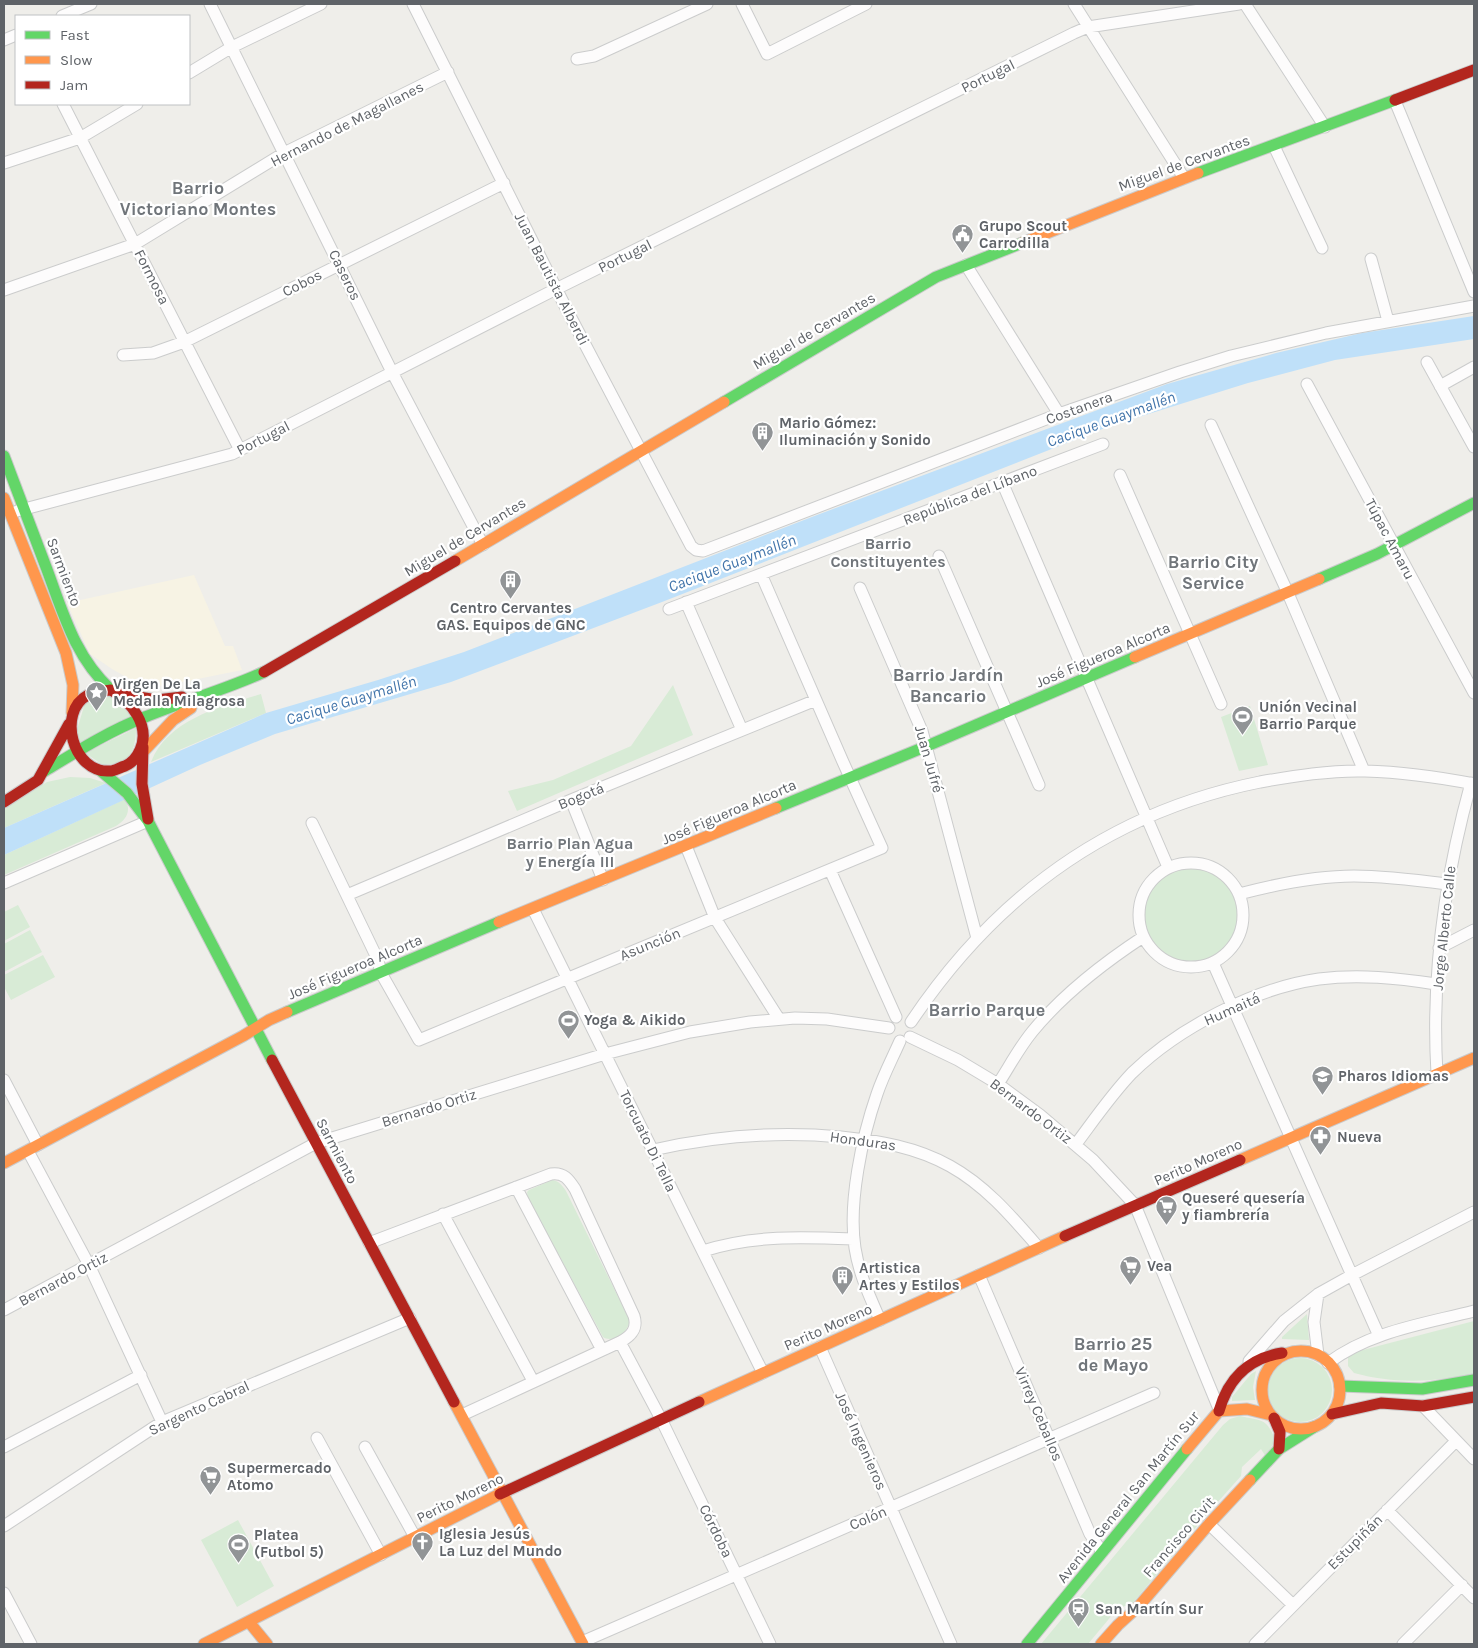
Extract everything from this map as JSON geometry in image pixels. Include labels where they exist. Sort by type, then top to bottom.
[{"type":"main road","name":"Miguel de Cervantes","points":[[43,772],[77,751],[139,719],[206,696],[263,673],[929,281],[1184,178],[1474,70]]},
{"type":"main road","name":"Sarmiento","points":[[4,456],[83,659],[98,679],[132,705],[139,719],[144,734],[142,755],[143,791],[148,821]]},
{"type":"main road","name":"Sarmiento","points":[[4,498],[7,515],[66,653],[73,685],[71,719]]},
{"type":"main road","name":"José Figueroa Alcorta","points":[[4,1163],[243,1036],[269,1020],[515,915],[1008,712],[1286,591],[1377,554],[1474,503]]},
{"type":"main road","points":[[99,771],[77,751],[73,742],[71,719],[77,705],[86,697],[96,692],[116,692]]},
{"type":"main road","name":"Miguel de Cervantes","points":[[116,692],[161,700],[199,694],[206,696]]},
{"type":"main road","name":"Miguel de Cervantes","points":[[4,792],[34,774],[43,772],[74,769],[118,770],[142,755],[172,720],[201,702],[206,696]]},
{"type":"main road","name":"Miguel de Cervantes","points":[[4,802],[38,780],[71,719]]},
{"type":"main road","name":"Sarmiento","points":[[99,771],[130,797],[148,821],[255,1028],[582,1643]]},
{"type":"main road","name":"Perito Moreno","points":[[204,1644],[503,1493],[661,1419],[1038,1248],[1474,1058]]},
{"type":"main road","points":[[1220,1410],[1224,1396],[1243,1368],[1260,1358],[1298,1351],[1318,1355],[1336,1373],[1340,1386],[1338,1402],[1332,1414]]},
{"type":"main road","points":[[1279,1449],[1280,1432],[1262,1396],[1262,1386],[1265,1376],[1274,1361],[1289,1353]]},
{"type":"main road","points":[[1340,1386],[1422,1389],[1474,1380]]},
{"type":"main road","points":[[1332,1414],[1381,1403],[1424,1406],[1474,1397]]},
{"type":"main road","name":"Avenida General San Martín Sur","points":[[1027,1644],[1220,1410],[1247,1409],[1273,1417]]},
{"type":"main road","name":"Francisco Civit","points":[[1101,1644],[1139,1606],[1209,1524],[1279,1449],[1314,1426],[1324,1422],[1332,1414]]},
{"type":"main road","points":[[1273,1417],[1291,1428],[1302,1429],[1314,1426]]},
{"type":"main road","points":[[249,1622],[267,1644]]},
{"type":"street","points":[[64,15],[91,4]]},
{"type":"street","name":"Caseros","points":[[210,4],[392,372],[483,545]]},
{"type":"street","points":[[190,72],[232,47],[321,4]]},
{"type":"street","name":"Juan Bautista Alberdi","points":[[413,4],[556,289],[691,546],[696,550]]},
{"type":"street","points":[[576,59],[594,56],[707,4]]},
{"type":"street","points":[[742,4],[767,54],[866,4]]},
{"type":"street","points":[[1074,4],[1184,178]]},
{"type":"street","name":"Portugal","points":[[7,515],[24,508],[224,457],[240,450],[556,289],[1088,27],[1240,4]]},
{"type":"street","points":[[1245,4],[1325,127]]},
{"type":"street","name":"Hernando de Magallanes","points":[[4,290],[135,244],[284,153],[448,72]]},
{"type":"street","points":[[1395,101],[1474,292]]},
{"type":"street","name":"Formosa","points":[[63,105],[240,450]]},
{"type":"street","points":[[4,164],[80,138],[135,105]]},
{"type":"street","points":[[1274,146],[1322,248]]},
{"type":"street","name":"Cobos","points":[[123,355],[153,354],[184,342],[504,183]]},
{"type":"street","points":[[1371,259],[1388,321]]},
{"type":"street","points":[[966,265],[1059,414]]},
{"type":"street","name":"Costanera","points":[[696,550],[703,551],[1059,414],[1231,356],[1326,333],[1474,306]]},
{"type":"street","points":[[1427,362],[1474,446]]},
{"type":"street","points":[[1440,386],[1474,367]]},
{"type":"street","name":"Túpac Amaru","points":[[1307,384],[1474,693]]},
{"type":"street","points":[[1210,425],[1286,591],[1364,771]]},
{"type":"street","name":"República del Líbano","points":[[668,609],[1103,444]]},
{"type":"street","points":[[1120,475],[1220,704]]},
{"type":"street","points":[[1002,482],[1168,867]]},
{"type":"street","points":[[939,556],[1039,785]]},
{"type":"street","points":[[761,574],[851,777]]},
{"type":"street","name":"Juan Jufré","points":[[860,588],[922,731],[977,938]]},
{"type":"street","points":[[686,602],[742,730]]},
{"type":"street","name":"Bogotá","points":[[347,895],[571,800],[816,700]]},
{"type":"street","points":[[911,1022],[939,983],[977,938],[1020,897],[1064,862],[1100,840],[1147,817],[1202,797],[1243,786],[1296,776],[1364,771],[1423,775],[1472,784]]},
{"type":"street","name":"Asunción","points":[[381,973],[419,1040],[715,918],[882,848],[851,777]]},
{"type":"street","name":"Jorge Alberto Calle","points":[[1437,1074],[1435,1021],[1439,948],[1447,884],[1457,832],[1472,784]]},
{"type":"street","points":[[571,800],[603,880]]},
{"type":"street","points":[[4,883],[148,821]]},
{"type":"street","points":[[312,823],[378,960],[381,973]]},
{"type":"street","points":[[686,846],[715,918],[779,1019]]},
{"type":"street","points":[[1184,863],[1201,863],[1217,869],[1230,880],[1239,894],[1244,910],[1243,926],[1237,941],[1227,954],[1213,963],[1197,967],[1181,967],[1165,961],[1152,950],[1143,937],[1139,924],[1139,910],[1142,897],[1148,885],[1168,867],[1184,863]]},
{"type":"street","points":[[830,870],[896,1017]]},
{"type":"street","points":[[1239,894],[1286,882],[1348,876],[1387,877],[1447,884]]},
{"type":"street","name":"Torcuato Di Tella","points":[[533,909],[763,1373]]},
{"type":"street","points":[[1439,948],[1474,930]]},
{"type":"street","points":[[998,1084],[1024,1043],[1054,1008],[1095,971],[1143,937]]},
{"type":"street","points":[[1213,963],[1378,1336]]},
{"type":"street","name":"Humaitá","points":[[1076,1144],[1121,1085],[1145,1061],[1186,1031],[1232,1006],[1282,988],[1318,979],[1369,977],[1436,984]]},
{"type":"street","points":[[880,1320],[861,1273],[854,1239],[855,1195],[864,1139],[877,1094],[905,1039],[913,1031],[911,1022],[905,1017],[896,1017],[889,1028]]},
{"type":"street","name":"Bernardo Ortiz","points":[[4,1310],[316,1143],[605,1054],[690,1032],[779,1019],[827,1019],[889,1028],[893,1038],[905,1039],[958,1060],[998,1084],[1076,1144],[1135,1206]]},
{"type":"street","points":[[4,1080],[33,1148],[162,1422]]},
{"type":"street","name":"Honduras","points":[[652,1150],[688,1142],[745,1135],[820,1135],[864,1139],[911,1148],[962,1173],[998,1202],[1038,1248]]},
{"type":"street","points":[[369,1243],[552,1174],[563,1175],[574,1189],[634,1316],[636,1324],[634,1330],[620,1342],[462,1415]]},
{"type":"street","points":[[516,1187],[602,1350]]},
{"type":"street","points":[[1135,1206],[1220,1410]]},
{"type":"street","points":[[1243,1368],[1274,1331],[1294,1312],[1318,1294],[1352,1274],[1474,1212]]},
{"type":"street","points":[[443,1214],[533,1381]]},
{"type":"street","points":[[703,1251],[736,1242],[777,1237],[854,1239]]},
{"type":"street","name":"Virrey Ceballos","points":[[979,1275],[1090,1534],[1102,1552]]},
{"type":"street","points":[[1318,1294],[1314,1322],[1318,1355]]},
{"type":"street","points":[[1328,1363],[1348,1349],[1378,1336],[1474,1311]]},
{"type":"street","name":"Sargento Cabral","points":[[4,1526],[162,1422],[410,1318]]},
{"type":"street","name":"Córdoba","points":[[620,1342],[661,1419],[770,1644]]},
{"type":"street","name":"José Ingenieros","points":[[820,1347],[951,1644]]},
{"type":"street","points":[[4,1447],[140,1375]]},
{"type":"street","name":"Colón","points":[[582,1643],[1154,1393]]},
{"type":"street","points":[[1424,1406],[1474,1459]]},
{"type":"street","points":[[317,1438],[381,1554]]},
{"type":"street","name":"Estupiñán","points":[[1255,1644],[1456,1441]]},
{"type":"street","points":[[364,1447],[415,1537]]},
{"type":"street","points":[[1387,1510],[1474,1598]]},
{"type":"street","points":[[1209,1524],[1293,1605]]},
{"type":"street","points":[[1403,1644],[1462,1585]]},
{"type":"street","points":[[4,1593],[31,1644]]},
{"type":"shaded area","points":[[194,575],[225,646],[233,646],[242,670],[163,686],[137,683],[90,654],[67,603]]},
{"type":"green space","points":[[673,685],[693,735],[517,811],[508,791],[553,780],[631,746]]},
{"type":"green space","points":[[261,694],[266,713],[151,762],[159,747],[183,725],[213,710]]},
{"type":"green space","points":[[110,696],[132,716],[79,743],[76,733],[85,703]]},
{"type":"green space","name":"Unión Vecinal Barrio Parque","points":[[1250,706],[1268,765],[1239,771],[1221,717]]},
{"type":"green space","points":[[136,728],[132,751],[127,759],[123,761],[103,765],[85,753]]},
{"type":"green space","points":[[70,777],[90,778],[106,783],[4,828],[4,809],[47,782]]},
{"type":"green space","points":[[125,799],[128,807],[127,815],[116,826],[4,875],[4,855]]},
{"type":"green space","points":[[1191,863],[1211,867],[1228,878],[1239,895],[1243,915],[1239,935],[1228,952],[1211,963],[1191,967],[1171,963],[1154,952],[1143,935],[1139,915],[1143,895],[1154,878],[1171,867]]},
{"type":"green space","points":[[18,905],[30,927],[4,941],[4,912]]},
{"type":"green space","points":[[30,930],[42,952],[4,972],[4,944]]},
{"type":"green space","points":[[43,955],[55,977],[11,1000],[4,987],[4,975]]},
{"type":"green space","points":[[552,1180],[557,1181],[566,1191],[629,1319],[627,1328],[616,1338],[607,1339],[603,1337],[528,1198],[527,1192],[529,1190]]},
{"type":"green space","points":[[1307,1314],[1309,1340],[1282,1339],[1282,1337]]},
{"type":"green space","points":[[1474,1321],[1474,1374],[1414,1381],[1369,1377],[1354,1373],[1348,1366],[1348,1357],[1359,1351]]},
{"type":"green space","points":[[1300,1358],[1318,1364],[1326,1372],[1332,1390],[1326,1408],[1318,1416],[1300,1422],[1282,1416],[1274,1408],[1268,1390],[1274,1372],[1282,1364]]},
{"type":"green space","points":[[1256,1371],[1253,1387],[1255,1400],[1232,1401],[1232,1397],[1251,1374]]},
{"type":"green space","points":[[1240,1416],[1259,1420],[1269,1428],[1275,1440],[1266,1457],[1261,1449],[1242,1467],[1241,1476],[1132,1604],[1118,1608],[1088,1644],[1041,1644],[1223,1425],[1230,1419]]},
{"type":"green space","name":"Platea (Futbol 5)","points":[[238,1520],[274,1586],[237,1607],[201,1540]]},
{"type":"water","name":"Cacique Guaymallén","points":[[1474,316],[1474,339],[1335,360],[1248,383],[1110,426],[662,602],[451,682],[275,734],[200,765],[4,855],[4,828],[266,713],[464,652],[817,515],[1167,384],[1276,353],[1362,333]]},
{"type":"traffic: fast","points":[[1198,173],[1395,100]]},
{"type":"traffic: fast","points":[[724,402],[936,277],[1022,243]]},
{"type":"traffic: fast","points":[[4,456],[71,633],[88,663],[111,690]]},
{"type":"traffic: fast","points":[[1319,579],[1377,554],[1474,503]]},
{"type":"traffic: fast","points":[[776,808],[1135,657]]},
{"type":"traffic: fast","points":[[43,772],[93,742],[132,723],[264,672]]},
{"type":"traffic: fast","points":[[101,771],[127,793],[148,821],[272,1060]]},
{"type":"traffic: fast","points":[[287,1012],[499,922]]},
{"type":"traffic: fast","points":[[1340,1386],[1422,1389],[1474,1380]]},
{"type":"traffic: fast","points":[[1250,1480],[1279,1449],[1314,1427]]},
{"type":"traffic: fast","points":[[1027,1644],[1187,1449]]},
{"type":"traffic: slow","points":[[1022,243],[1198,173]]},
{"type":"traffic: slow","points":[[455,561],[724,402]]},
{"type":"traffic: slow","points":[[4,498],[66,653],[73,685],[72,713]]},
{"type":"traffic: slow","points":[[1135,657],[1319,579]]},
{"type":"traffic: slow","points":[[141,754],[173,720],[191,708]]},
{"type":"traffic: slow","points":[[499,922],[776,808]]},
{"type":"traffic: slow","points":[[4,1163],[287,1012]]},
{"type":"traffic: slow","points":[[1240,1160],[1474,1058]]},
{"type":"traffic: slow","points":[[699,1402],[1065,1236]]},
{"type":"traffic: slow","points":[[1301,1351],[1316,1354],[1328,1363],[1337,1375],[1340,1390],[1337,1405],[1328,1417],[1316,1426],[1301,1429],[1286,1426],[1274,1417],[1265,1405],[1262,1390],[1265,1375],[1274,1363],[1286,1354],[1301,1351]]},
{"type":"traffic: slow","points":[[454,1402],[583,1644]]},
{"type":"traffic: slow","points":[[1187,1449],[1219,1411],[1247,1409],[1271,1415]]},
{"type":"traffic: slow","points":[[1101,1644],[1139,1606],[1209,1524],[1250,1480]]},
{"type":"traffic: slow","points":[[204,1644],[500,1494]]},
{"type":"traffic: slow","points":[[249,1622],[267,1644]]},
{"type":"traffic: jam","points":[[1395,100],[1474,70]]},
{"type":"traffic: jam","points":[[264,672],[455,561]]},
{"type":"traffic: jam","points":[[111,690],[132,707],[141,723],[143,741],[134,760],[125,766],[110,771],[97,769],[86,763],[78,753],[73,741],[71,727],[73,714],[78,703],[90,694],[111,690]]},
{"type":"traffic: jam","points":[[120,694],[157,700],[182,697]]},
{"type":"traffic: jam","points":[[4,802],[38,780],[69,724]]},
{"type":"traffic: jam","points":[[143,747],[142,784],[148,819]]},
{"type":"traffic: jam","points":[[272,1060],[454,1402]]},
{"type":"traffic: jam","points":[[1065,1236],[1240,1160]]},
{"type":"traffic: jam","points":[[1219,1411],[1228,1389],[1242,1372],[1260,1360],[1282,1353]]},
{"type":"traffic: jam","points":[[1332,1414],[1381,1403],[1423,1406],[1474,1397]]},
{"type":"traffic: jam","points":[[500,1494],[699,1402]]},
{"type":"traffic: jam","points":[[1274,1418],[1280,1432],[1279,1449]]},
{"type":"place","name":"Grupo Scout Carrodilla","points":[[963,254]]},
{"type":"place","name":"Mario Gómez: Iluminación y Sonido","points":[[763,451]]},
{"type":"place","name":"Centro Cervantes GAS. Equipos de GNC","points":[[511,599]]},
{"type":"place","name":"Virgen De La Medalla Milagrosa","points":[[97,712]]},
{"type":"place","name":"Unión Vecinal Barrio Parque","points":[[1243,735]]},
{"type":"place","name":"Yoga & Aikido","points":[[568,1039]]},
{"type":"place","name":"Pharos Idiomas","points":[[1322,1095]]},
{"type":"place","name":"Nueva","points":[[1321,1156]]},
{"type":"place","name":"Queseré quesería y fiambrería","points":[[1166,1226]]},
{"type":"place","name":"Vea","points":[[1131,1285]]},
{"type":"place","name":"Artistica Artes y Estilos","points":[[843,1296]]},
{"type":"place","name":"Supermercado Atomo","points":[[211,1496]]},
{"type":"place","name":"Iglesia Jesús La Luz del Mundo","points":[[423,1562]]},
{"type":"place","name":"Platea (Futbol 5)","points":[[238,1563]]},
{"type":"place","name":"San Martín Sur","points":[[1079,1628]]},
{"type":"district","name":"Barrio Victoriano Montes","points":[[198,198]]},
{"type":"district","name":"Barrio Constituyentes","points":[[888,552]]},
{"type":"district","name":"Barrio City Service","points":[[1213,572]]},
{"type":"district","name":"Barrio Jardín Bancario","points":[[948,685]]},
{"type":"district","name":"Barrio Plan Agua y Energía III","points":[[570,852]]},
{"type":"district","name":"Barrio Parque","points":[[987,1010]]},
{"type":"district","name":"Barrio 25 de Mayo","points":[[1113,1354]]}]
